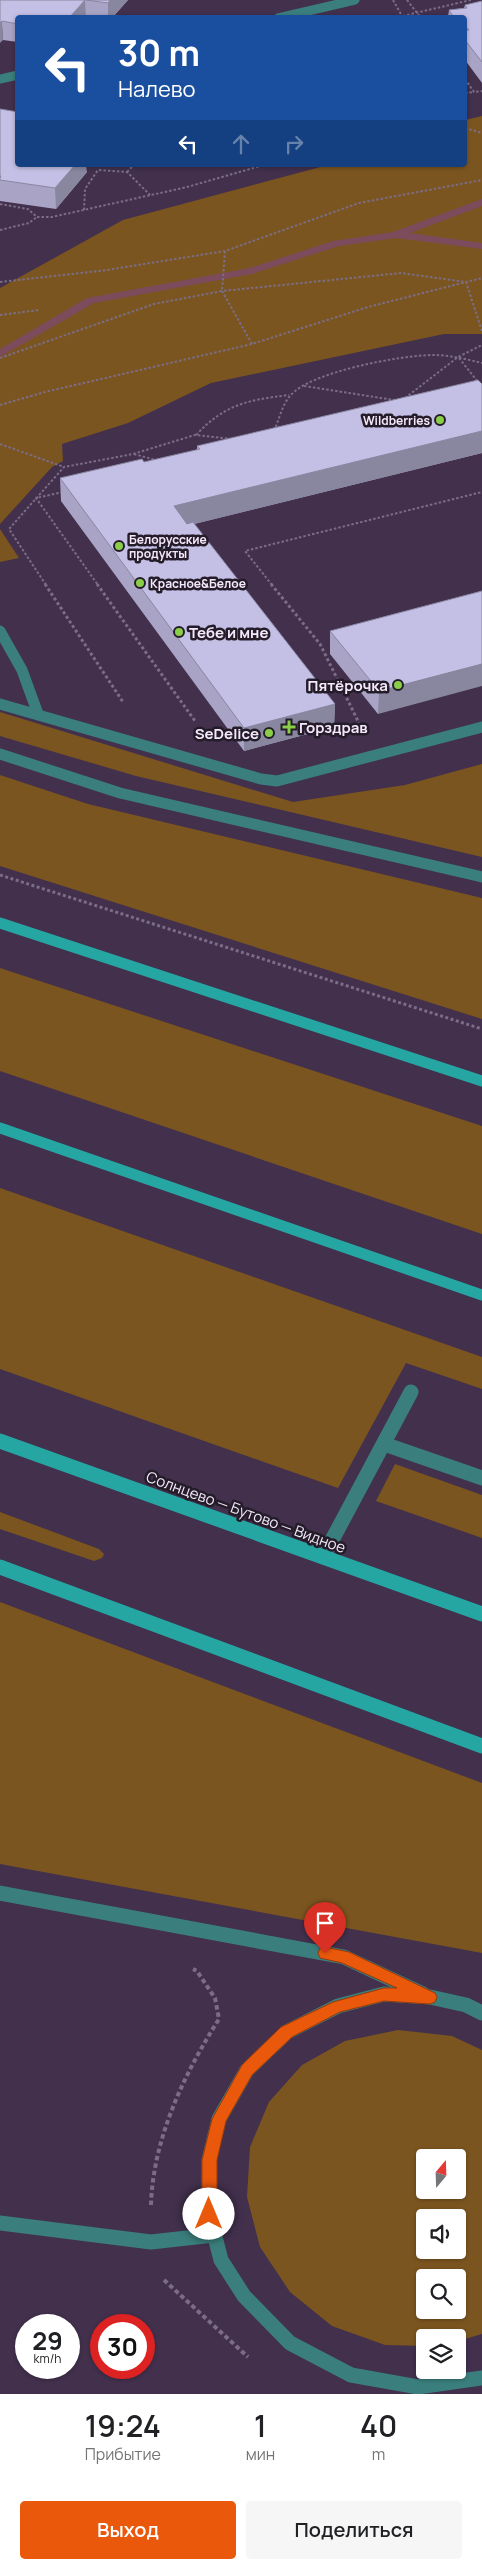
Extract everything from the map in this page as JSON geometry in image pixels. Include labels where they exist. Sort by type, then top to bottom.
[{"type":"main road","points":[[0,923],[482,1081]]},
{"type":"main road","points":[[0,1128],[482,1294]]},
{"type":"main road","name":"Солнцево — Бутово — Видное","points":[[0,1441],[482,1614]]},
{"type":"main road","points":[[0,1567],[482,1746]]},
{"type":"street","points":[[291,15],[354,0]]},
{"type":"street","points":[[0,79],[15,76]]},
{"type":"street","points":[[0,631],[22,670],[38,714]]},
{"type":"street","points":[[0,704],[261,779],[289,780],[482,727]]},
{"type":"street","points":[[0,754],[120,793],[482,877]]},
{"type":"street","points":[[323,1557],[411,1392]]},
{"type":"street","points":[[384,1444],[482,1478]]},
{"type":"street","points":[[0,1893],[344,1957],[430,1997]]},
{"type":"street","points":[[482,2013],[474,2005],[430,1997],[384,1994],[338,2006],[287,2032],[247,2070],[219,2119],[209,2160],[209,2214],[222,2260],[244,2296],[290,2343],[351,2375],[389,2382],[418,2387],[482,2378]]},
{"type":"street","points":[[0,2222],[151,2242],[214,2235]]},
{"type":"path","points":[[393,0],[401,15]]},
{"type":"path","points":[[407,0],[418,15]]},
{"type":"path","points":[[406,15],[471,0]]},
{"type":"path","points":[[452,15],[456,14]]},
{"type":"path","points":[[467,82],[474,92]]},
{"type":"path","points":[[467,93],[482,91]]},
{"type":"path","points":[[467,129],[482,133]]},
{"type":"path","points":[[127,172],[132,167]]},
{"type":"path","points":[[0,230],[29,223],[37,217],[84,210],[150,195],[253,167]]},
{"type":"path","points":[[84,210],[85,189],[98,170],[127,172],[150,195]]},
{"type":"path","points":[[0,282],[107,270],[225,251],[359,203],[482,180]]},
{"type":"path","points":[[0,204],[28,209],[37,217]]},
{"type":"path","points":[[225,251],[222,291],[252,344]]},
{"type":"path","points":[[0,358],[154,304],[222,291],[401,273],[466,282]]},
{"type":"path","points":[[0,405],[44,392],[252,344],[368,307],[482,278]]},
{"type":"path","points":[[466,282],[482,331]]},
{"type":"path","points":[[0,315],[39,310]]},
{"type":"path","points":[[303,386],[398,401],[406,397],[458,357],[482,345]]},
{"type":"path","points":[[196,435],[212,416],[241,401],[290,395],[303,386],[335,372],[415,357],[458,357],[482,363]]},
{"type":"path","points":[[458,357],[482,387]]},
{"type":"path","points":[[273,434],[290,395]]},
{"type":"path","points":[[0,444],[64,467],[133,454],[196,435],[232,439]]},
{"type":"path","points":[[133,454],[166,463]]},
{"type":"path","points":[[64,467],[10,529],[154,749]]},
{"type":"path","points":[[36,498],[64,492]]},
{"type":"path","points":[[356,720],[320,644],[245,551],[482,492]]},
{"type":"path","points":[[36,498],[229,770]]},
{"type":"path","points":[[0,875],[482,1029]]},
{"type":"path","points":[[190,1968],[197,1971],[215,1998],[219,2019],[194,2057],[169,2114],[151,2188],[150,2267],[251,2360]]},
{"type":"shaded area","points":[[482,116],[482,334],[444,334],[211,383],[128,423],[62,444],[63,461],[52,467],[0,524],[0,288],[123,220],[321,167],[467,167],[467,120]]},
{"type":"shaded area","points":[[0,529],[19,558],[0,562]]},
{"type":"shaded area","points":[[0,712],[293,802],[405,785],[482,764],[482,857],[136,776],[0,736]]},
{"type":"shaded area","points":[[0,775],[88,804],[482,898],[482,1019],[0,866]]},
{"type":"shaded area","points":[[0,968],[482,1126],[482,1234],[0,1071]]},
{"type":"shaded area","points":[[0,1188],[482,1357],[482,1389],[406,1363],[338,1488],[0,1369]]},
{"type":"shaded area","points":[[395,1464],[482,1495],[482,1538],[376,1501]]},
{"type":"shaded area","points":[[0,1512],[99,1549],[104,1554],[102,1558],[94,1561],[0,1529]]},
{"type":"shaded area","points":[[0,1602],[482,1783],[482,1953],[0,1864]]},
{"type":"shaded area","points":[[398,2030],[452,2036],[482,2050],[482,2334],[466,2339],[466,2329],[416,2329],[416,2346],[385,2345],[332,2326],[290,2292],[260,2247],[247,2197],[250,2147],[269,2102],[302,2065],[345,2041]]},
{"type":"building","points":[[0,0],[85,0],[72,15],[15,15],[15,23],[2,21],[0,23]]},
{"type":"building","points":[[86,0],[110,0],[108,3]]},
{"type":"building","points":[[482,1],[482,62],[467,43],[467,30],[469,30],[467,28],[467,15],[452,15],[449,10],[467,8],[465,5]]},
{"type":"building","points":[[0,109],[15,112],[15,167],[73,167],[55,188],[0,180]]},
{"type":"building","points":[[478,380],[482,384],[482,431],[174,506],[187,524],[193,522],[335,704],[244,728],[60,478],[142,459],[144,462],[200,449],[197,446]]},
{"type":"building","points":[[482,591],[482,664],[379,691],[330,631]]},
{"type":"waterway","points":[[0,354],[91,300],[252,271],[337,243],[395,235],[482,202]]},
{"type":"waterway","points":[[398,235],[482,246]]},
{"type":"place","name":"Wildberries","points":[[440,420]]},
{"type":"place","name":"Белорусские продукты","points":[[119,546]]},
{"type":"place","name":"Красное&Белое","points":[[140,583]]},
{"type":"place","name":"Тебе и мне","points":[[179,632]]},
{"type":"place","name":"Пятёрочка","points":[[398,685]]},
{"type":"place","name":"Горздрав","points":[[289,727]]},
{"type":"place","name":"SeDelice","points":[[269,733]]},
{"type":"route","points":[[209,2214],[209,2160],[219,2119],[247,2070],[287,2032],[338,2006],[384,1994],[430,1997],[344,1957],[325,1953]]}]
